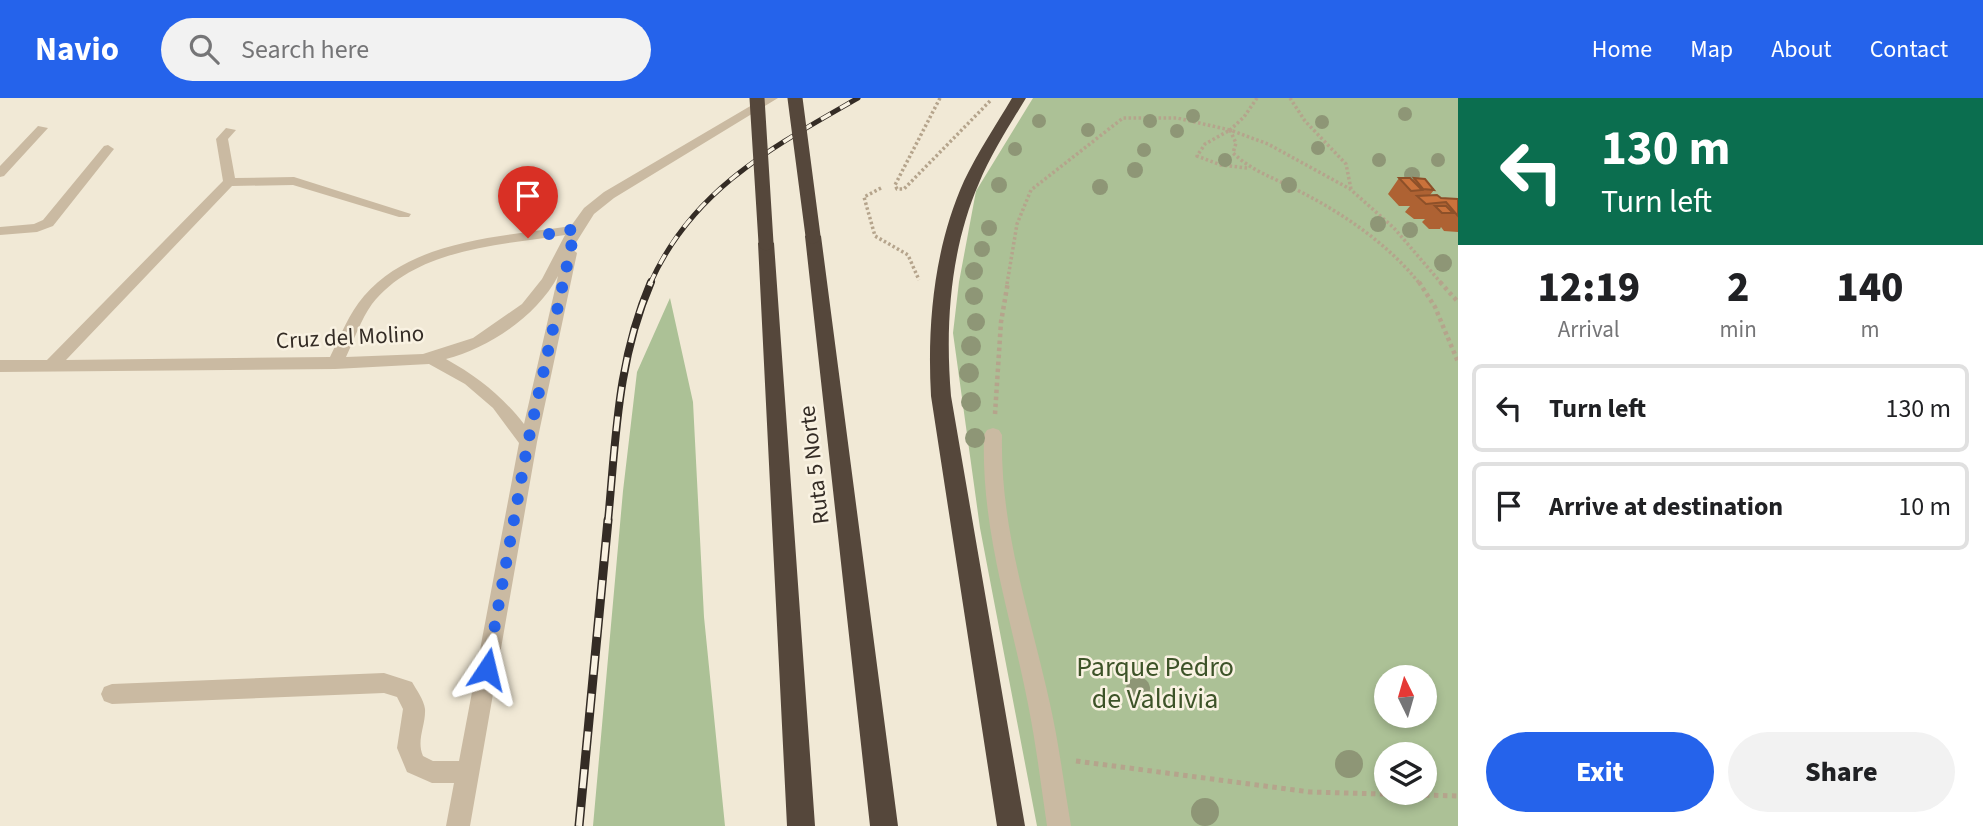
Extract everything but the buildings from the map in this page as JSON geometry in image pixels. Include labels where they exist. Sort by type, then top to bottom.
[{"type":"highway","name":"Ruta 5 Norte","points":[[757,98],[801,826]]},
{"type":"highway","name":"Ruta 5 Norte","points":[[795,98],[884,826]]},
{"type":"highway","points":[[1011,826],[941,396],[938,326],[942,279],[968,191],[1019,99]]},
{"type":"street","name":"Cruz del Molino","points":[[0,366],[335,363],[431,358],[478,342],[527,307],[548,281],[575,229],[589,211],[609,195],[772,98]]},
{"type":"street","points":[[0,173],[43,128]]},
{"type":"street","points":[[229,182],[222,139],[230,130]]},
{"type":"street","points":[[0,231],[22,231],[48,223],[108,149]]},
{"type":"street","points":[[51,366],[229,182],[294,181],[404,214]]},
{"type":"street","points":[[335,363],[367,300],[385,283],[425,259],[456,250],[575,229],[528,442],[458,826]]},
{"type":"street","points":[[431,358],[471,380],[499,404],[528,442]]},
{"type":"street","points":[[993,435],[992,479],[1008,582],[1039,704],[1059,826]]},
{"type":"street","points":[[112,694],[384,682],[404,689],[414,708],[408,748],[415,764],[432,772],[468,772]]},
{"type":"path","points":[[940,98],[895,185],[897,189],[904,189],[987,102],[995,99],[1019,99]]},
{"type":"path","points":[[1247,168],[1230,168],[1197,156],[1205,144],[1230,130],[1244,117],[1257,98]]},
{"type":"path","points":[[1290,98],[1305,121],[1346,164],[1351,190]]},
{"type":"path","points":[[993,435],[1001,322],[1017,224],[1031,190],[1123,118],[1142,114],[1171,116],[1257,137],[1283,150],[1304,165],[1351,190],[1390,224],[1458,302]]},
{"type":"path","points":[[1230,130],[1236,143],[1233,153],[1247,168],[1262,177],[1297,189],[1345,216],[1386,248],[1413,276],[1434,306],[1458,362]]},
{"type":"path","points":[[881,188],[864,197],[875,236],[908,255],[923,289]]},
{"type":"path","points":[[1047,758],[1310,792],[1458,796]]},
{"type":"green space","name":"Parque Pedro de Valdivia","points":[[1033,98],[1458,98],[1458,826],[1037,826],[980,528],[953,333],[959,282],[976,191]]},
{"type":"green space","points":[[670,298],[693,402],[704,617],[725,826],[593,826],[623,491],[637,372]]},
{"type":"railway","points":[[651,283],[688,222],[712,196],[766,153],[858,98]]},
{"type":"railway","points":[[608,521],[616,430],[625,370],[631,341],[651,283]]},
{"type":"railway","points":[[579,826],[608,520]]},
{"type":"route","points":[[487,669],[528,442],[575,229],[528,238]]}]
